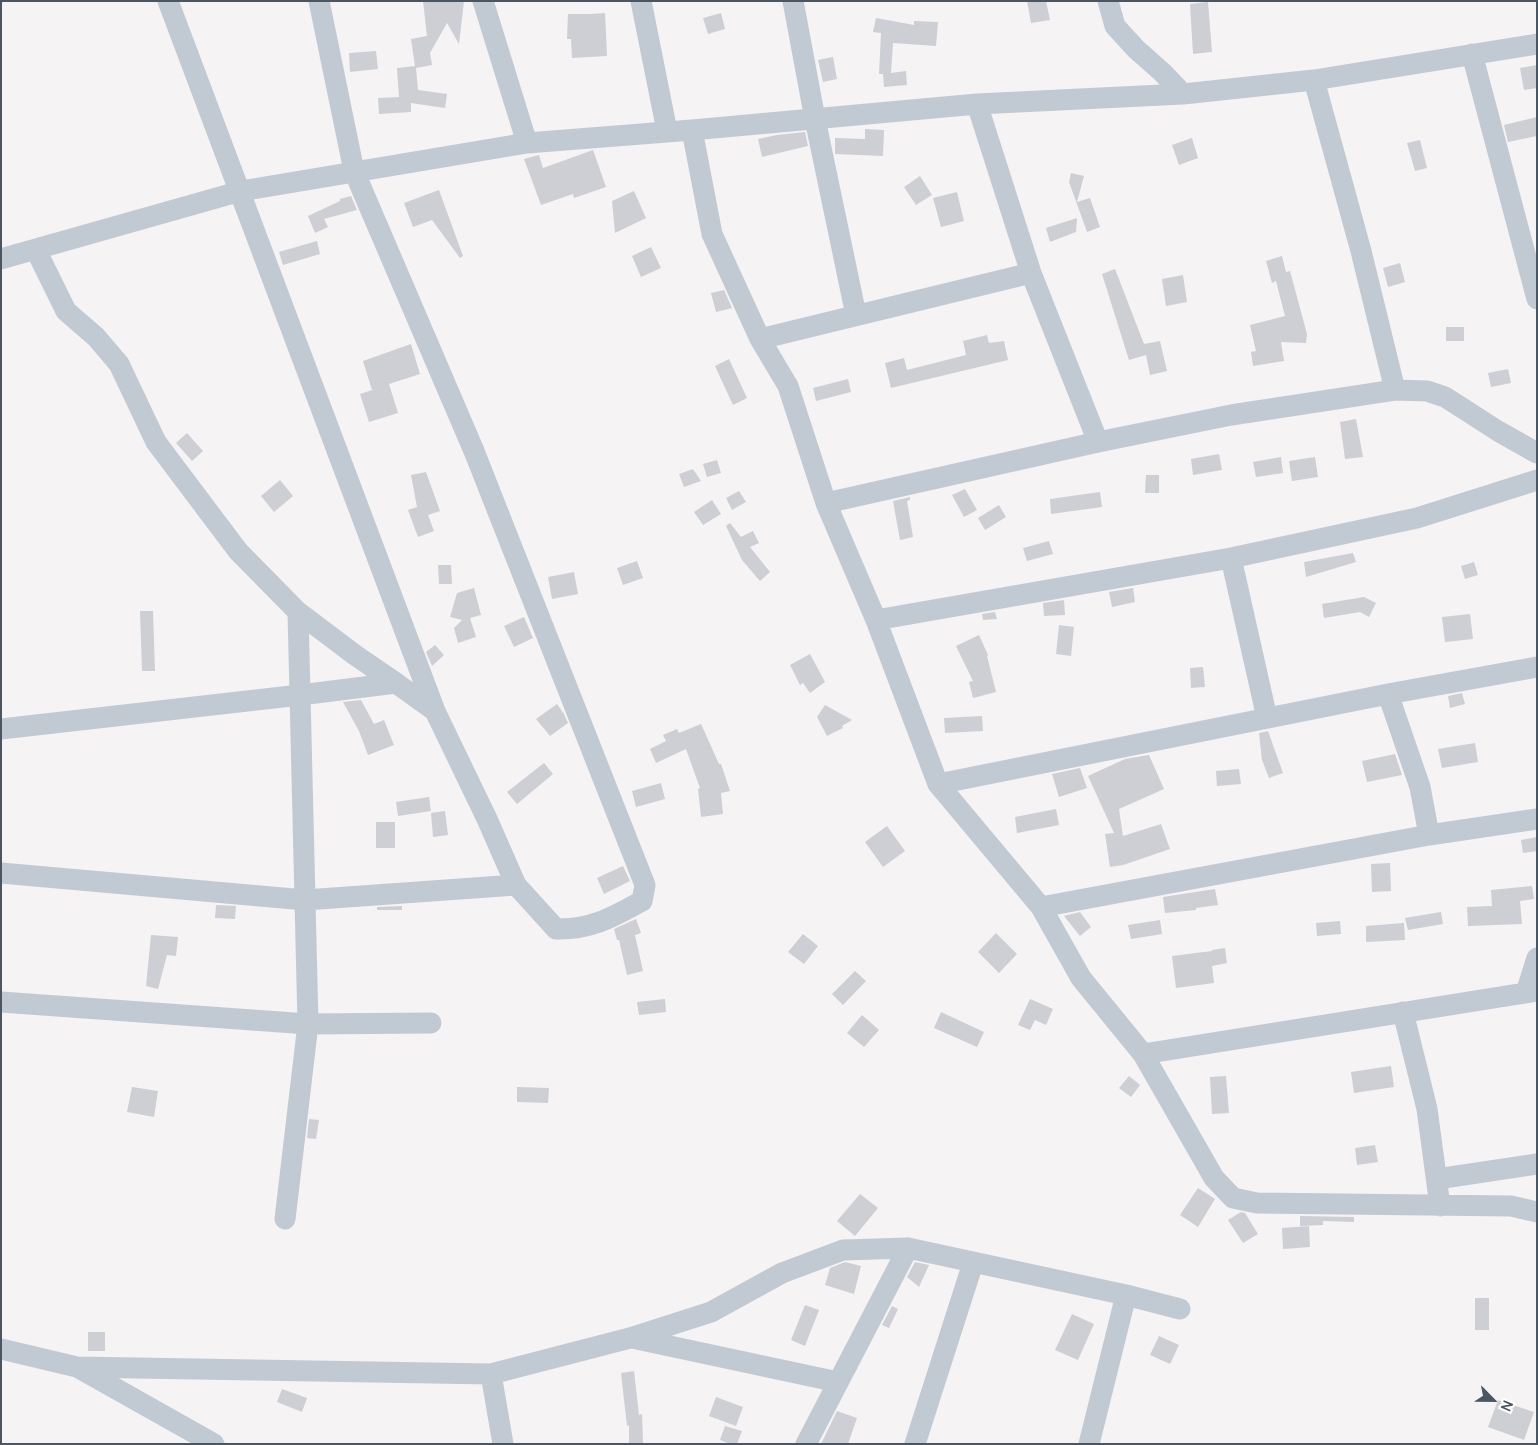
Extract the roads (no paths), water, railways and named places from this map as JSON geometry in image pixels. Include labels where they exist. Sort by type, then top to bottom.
[{"type":"street","points":[[168,1],[435,711],[487,818],[516,885],[556,929],[575,930],[610,919],[642,901],[645,885],[474,451],[354,171],[318,1]]},
{"type":"street","points":[[483,1],[526,143]]},
{"type":"street","points":[[641,1],[667,131]]},
{"type":"street","points":[[793,1],[815,119],[856,316]]},
{"type":"street","points":[[1108,1],[1115,26],[1183,94]]},
{"type":"street","points":[[1,259],[241,191],[526,143],[978,104],[1183,94],[1314,80],[1537,44]]},
{"type":"street","points":[[1472,54],[1537,298]]},
{"type":"street","points":[[1314,80],[1361,251],[1395,390]]},
{"type":"street","points":[[978,104],[1031,273],[1098,442]]},
{"type":"street","points":[[692,130],[712,234],[760,339],[788,386],[826,504],[876,620],[938,784],[1041,906],[1081,978],[1143,1054],[1214,1178],[1233,1198],[1257,1203],[1511,1206],[1537,1212]]},
{"type":"street","points":[[36,250],[66,311],[96,337],[120,364],[156,442],[238,551],[298,612],[435,711]]},
{"type":"street","points":[[760,339],[1031,273]]},
{"type":"street","points":[[826,504],[1098,442],[1231,415],[1395,390],[1426,391],[1445,397],[1537,453]]},
{"type":"street","points":[[876,620],[1230,558],[1417,518],[1537,480]]},
{"type":"street","points":[[1230,558],[1267,718]]},
{"type":"street","points":[[286,1219],[308,1024],[298,612]]},
{"type":"street","points":[[938,784],[1388,694],[1537,667]]},
{"type":"street","points":[[1,729],[300,695],[396,682]]},
{"type":"street","points":[[1388,694],[1420,787],[1429,835]]},
{"type":"street","points":[[1041,906],[1429,835],[1537,819]]},
{"type":"street","points":[[1,872],[305,900],[516,885]]},
{"type":"street","points":[[1143,1054],[1531,992],[1537,958]]},
{"type":"street","points":[[1,1002],[308,1024],[431,1023]]},
{"type":"street","points":[[1403,1012],[1427,1109],[1440,1206]]},
{"type":"street","points":[[1437,1179],[1537,1164]]},
{"type":"street","points":[[806,1444],[908,1248]]},
{"type":"street","points":[[1,1349],[77,1366],[491,1374],[630,1338],[711,1312],[782,1273],[843,1250],[908,1248],[1126,1295],[1180,1309]]},
{"type":"street","points":[[915,1444],[973,1262]]},
{"type":"street","points":[[1089,1444],[1126,1295]]},
{"type":"street","points":[[630,1338],[838,1382]]},
{"type":"street","points":[[77,1366],[214,1444]]},
{"type":"street","points":[[491,1374],[503,1444]]}]
